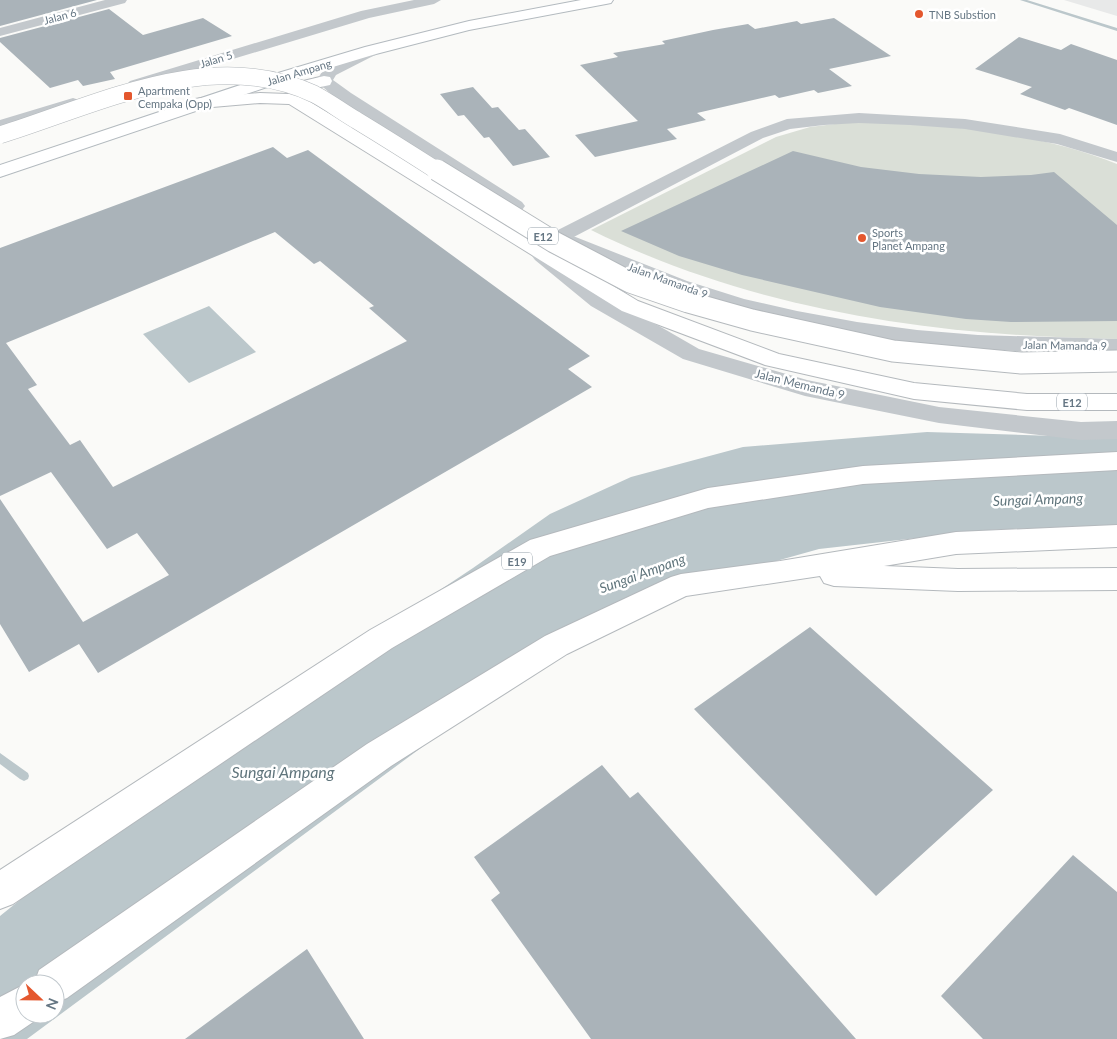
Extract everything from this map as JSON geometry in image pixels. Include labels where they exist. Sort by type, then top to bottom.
[{"type":"main road","name":"Jalan Ampang","points":[[0,155],[286,60],[360,39],[478,11],[539,0]]},
{"type":"main road","name":"Jalan Ampang","points":[[0,171],[302,70],[482,22],[606,0]]},
{"type":"main road","name":"E12","points":[[0,136],[148,87],[202,76],[248,75],[287,83],[316,96],[554,242],[630,282],[688,302],[752,320],[893,350],[1021,363],[1117,361]]},
{"type":"main road","points":[[293,99],[297,90],[306,85],[324,81]]},
{"type":"main road","name":"E12","points":[[201,103],[260,98],[293,99],[630,306],[773,360],[914,391],[1027,402],[1117,402]]},
{"type":"main road","name":"E19","points":[[0,891],[381,639],[540,548],[708,498],[863,475],[1117,462]]},
{"type":"main road","points":[[65,976],[379,755],[556,645],[681,585],[780,572],[956,542],[1117,536]]},
{"type":"main road","points":[[780,572],[958,580],[1117,579]]},
{"type":"main road","points":[[0,1021],[15,1011]]},
{"type":"street","name":"Jalan 6","points":[[0,32],[120,0]]},
{"type":"street","name":"Jalan 5","points":[[0,125],[366,14],[434,0]]},
{"type":"street","points":[[324,81],[330,72],[371,51]]},
{"type":"street","name":"Jalan Mamanda 9","points":[[324,81],[345,97],[561,236],[592,251],[689,289],[785,315],[874,331],[990,344],[1117,346]]},
{"type":"street","points":[[561,236],[741,143],[786,124],[858,118],[965,124],[1060,139],[1117,157]]},
{"type":"street","name":"Jalan Memanda 9","points":[[519,238],[599,301],[691,354],[806,388],[939,415],[1081,431],[1117,430]]},
{"type":"shaded area","points":[[1064,0],[1117,0],[1117,16]]},
{"type":"shaded area","name":"Sports Planet Ampang","points":[[851,122],[953,127],[1020,136],[1053,143],[1117,164],[1117,339],[1049,337],[982,332],[914,325],[848,314],[782,299],[717,281],[653,258],[591,230],[776,137],[810,127]]},
{"type":"water","points":[[209,306],[256,352],[189,383],[143,334]]},
{"type":"water","name":"Sungai Ampang","points":[[927,432],[1117,438],[1117,525],[989,530],[819,549],[684,587],[567,645],[437,736],[65,1011],[65,974],[15,974],[15,1024],[47,1024],[27,1039],[0,1039],[0,916],[243,721],[473,568],[550,514],[631,477],[743,447]]},
{"type":"building","points":[[0,0],[97,0],[0,26]]},
{"type":"building","points":[[109,9],[143,35],[203,18],[232,36],[110,72],[115,79],[83,86],[78,80],[50,88],[0,42],[0,38]]},
{"type":"building","points":[[834,18],[891,56],[829,69],[852,86],[818,93],[814,90],[779,98],[775,95],[697,113],[706,120],[667,129],[677,139],[595,157],[575,135],[638,121],[580,65],[618,57],[613,53],[665,44],[662,41],[713,30],[748,24],[755,29],[797,21],[801,24]]},
{"type":"building","points":[[1019,37],[1061,50],[1071,44],[1117,60],[1117,125],[1069,108],[1065,110],[1020,94],[1032,87],[975,69]]},
{"type":"building","points":[[473,87],[492,108],[498,107],[519,130],[525,129],[550,157],[513,166],[489,137],[484,138],[464,115],[458,116],[440,94]]},
{"type":"building","points":[[273,147],[287,158],[308,150],[590,356],[568,369],[592,387],[98,673],[79,644],[29,672],[0,624],[0,499],[83,622],[169,575],[137,533],[107,549],[51,472],[0,496],[0,248]],"holes":[[[275,232],[314,264],[320,261],[374,306],[369,308],[407,341],[113,487],[80,440],[70,445],[28,389],[37,385],[6,343]]]},
{"type":"building","name":"Sports Planet Ampang","points":[[793,151],[861,167],[919,174],[981,177],[1054,172],[1117,225],[1117,321],[1011,322],[966,319],[880,307],[742,275],[679,256],[621,231]]},
{"type":"building","points":[[810,627],[993,790],[876,896],[694,709]]},
{"type":"building","points":[[602,765],[630,798],[638,792],[856,1039],[591,1039],[491,900],[500,893],[474,857]]},
{"type":"building","points":[[1073,855],[1117,892],[1117,1039],[983,1039],[941,996]]},
{"type":"building","points":[[307,949],[364,1039],[185,1039]]},
{"type":"waterway","points":[[1022,0],[1117,30]]},
{"type":"waterway","points":[[0,758],[24,776]]},
{"type":"place","name":"TNB Substion","points":[[919,14]]},
{"type":"place","name":"Apartment Cempaka (Opp)","points":[[128,96]]},
{"type":"place","name":"Sports Planet Ampang","points":[[862,238]]}]
